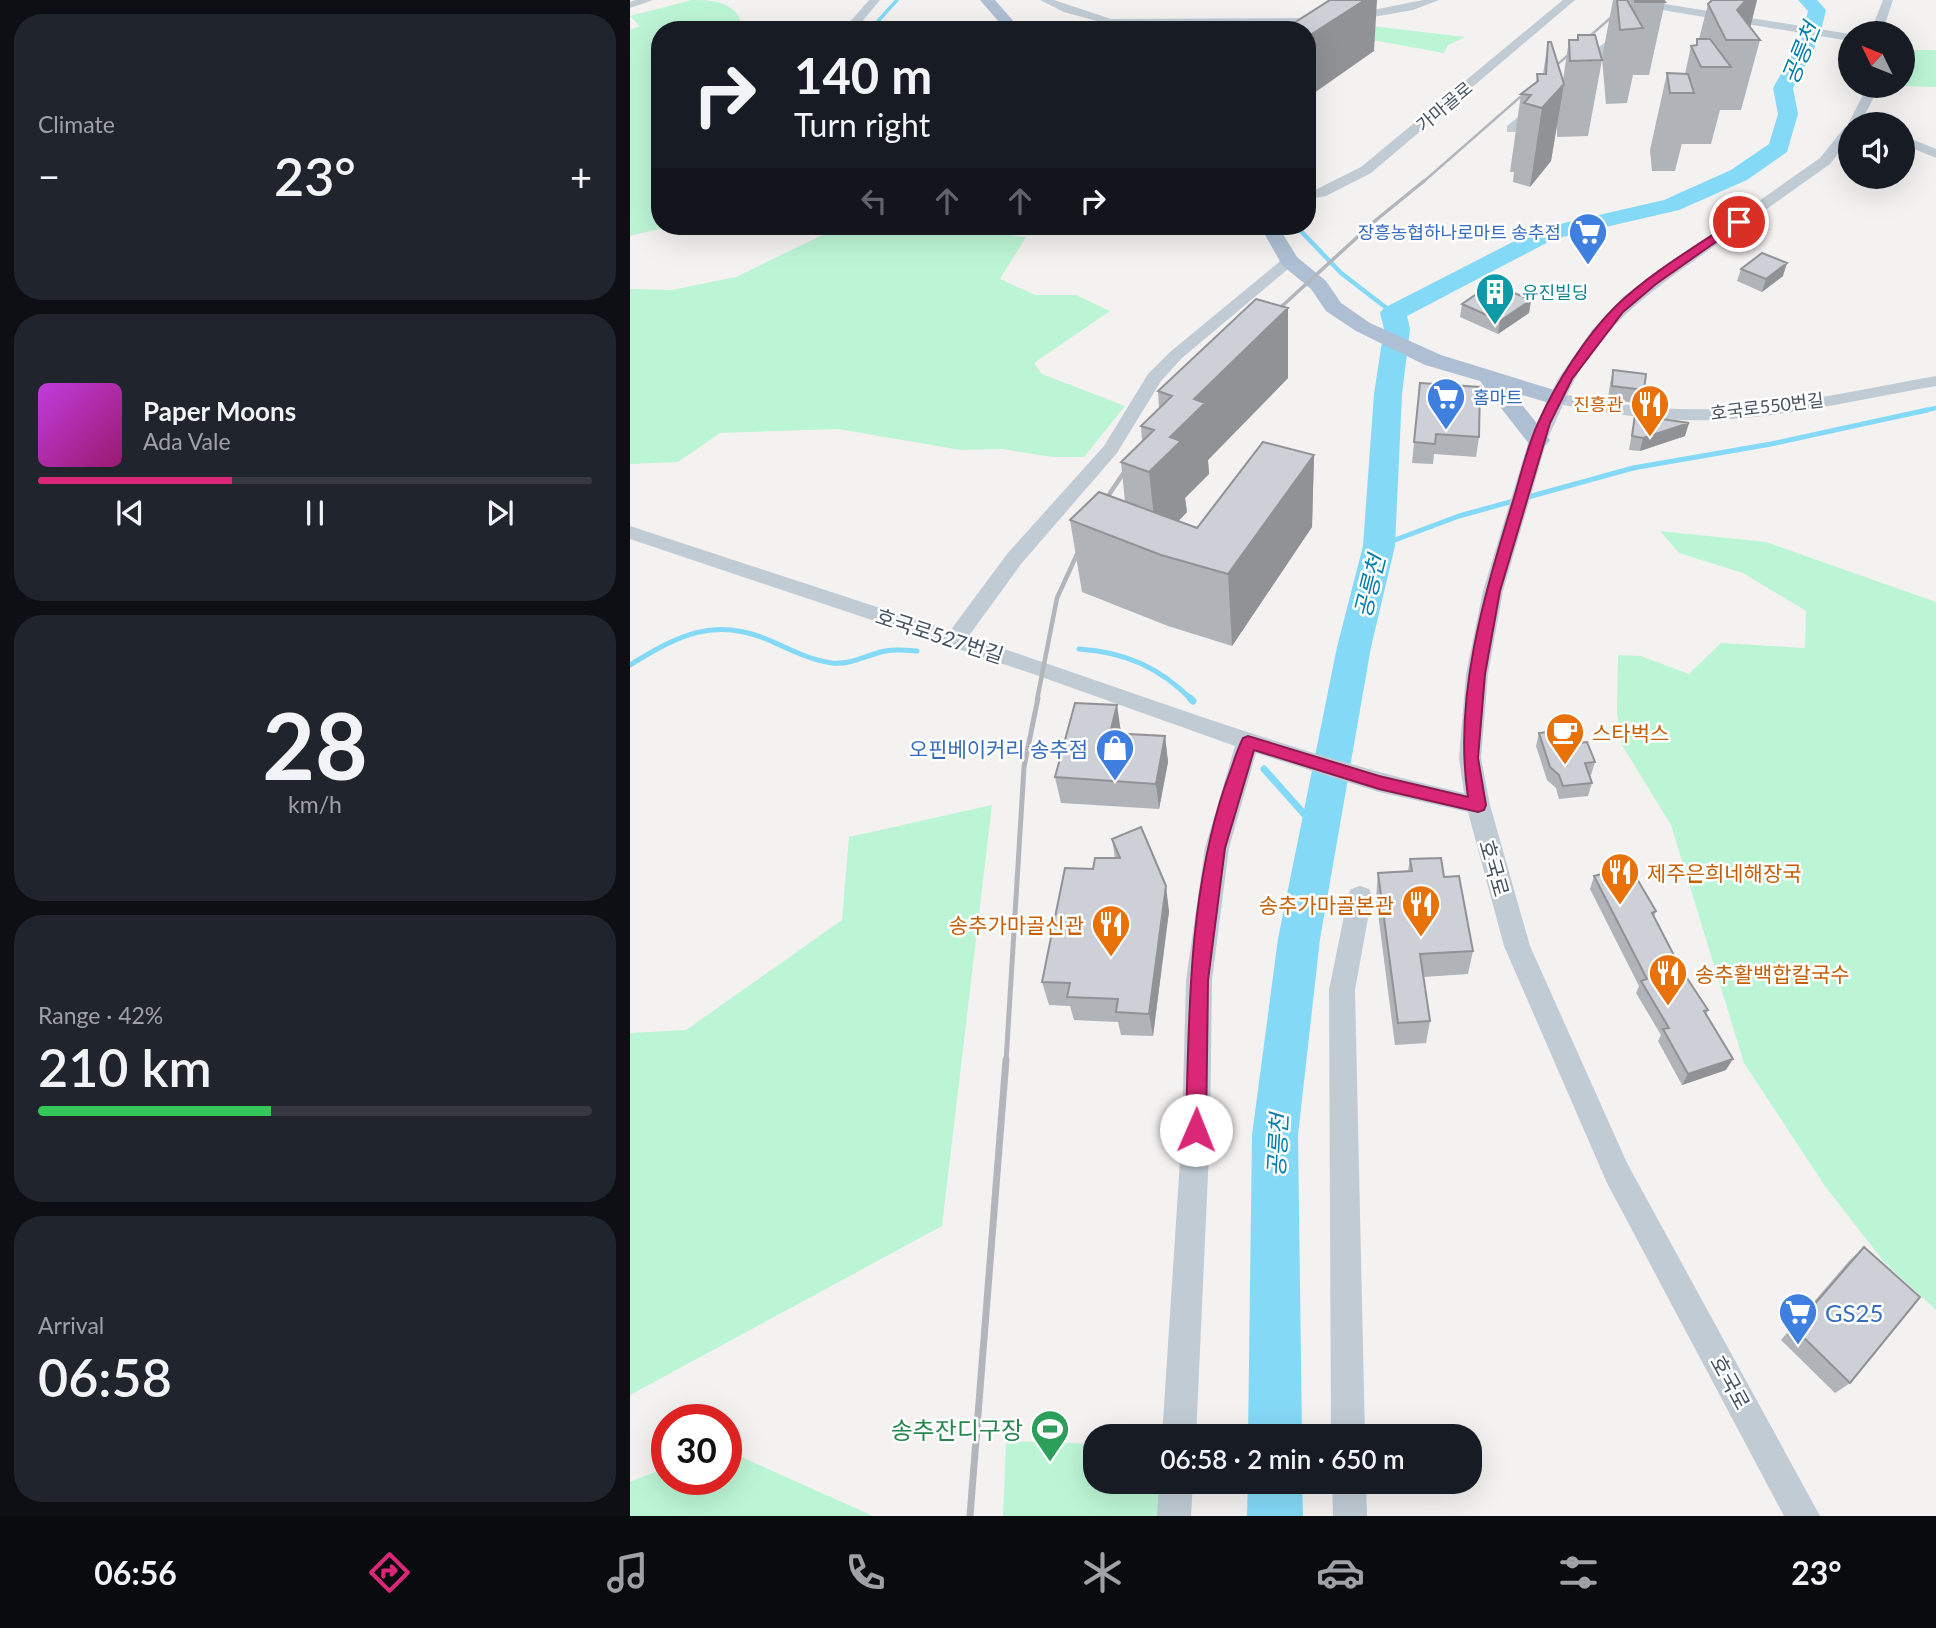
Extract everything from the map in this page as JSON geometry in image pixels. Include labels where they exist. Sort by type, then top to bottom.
[{"type":"main road","points":[[987,0],[1006,21]]},
{"type":"main road","points":[[1273,235],[1289,261],[1319,285],[1333,307],[1363,327],[1433,360],[1556,398]]},
{"type":"main road","points":[[1489,379],[1538,440]]},
{"type":"street","points":[[630,5],[648,0]]},
{"type":"street","points":[[856,21],[874,0]]},
{"type":"street","points":[[1045,0],[1068,10],[1107,21]]},
{"type":"street","points":[[1316,21],[1333,21],[1413,7],[1434,0]]},
{"type":"street","name":"가마골로","points":[[1316,194],[1366,170],[1570,0]]},
{"type":"street","points":[[1880,21],[1888,0]]},
{"type":"street","points":[[1512,129],[1591,57],[1635,25],[1653,5],[1838,37]]},
{"type":"street","points":[[1915,145],[1936,154]]},
{"type":"street","name":"호국로","points":[[1803,1516],[1617,1173],[1517,946],[1478,805],[1470,758],[1478,674],[1493,591],[1538,440],[1566,379],[1598,333],[1630,299],[1825,161],[1838,146]]},
{"type":"street","points":[[954,640],[1006,569],[1111,449],[1154,378],[1175,355],[1289,261]]},
{"type":"street","name":"호국로550번길","points":[[1556,398],[1638,411],[1734,414],[1936,381]]},
{"type":"street","name":"호국로527번길","points":[[630,532],[1248,742],[1379,783],[1478,805]]},
{"type":"street","points":[[1180,1424],[1196,1130],[1199,980],[1217,848],[1248,742]]},
{"type":"street","points":[[1348,1424],[1342,990],[1360,897]]},
{"type":"street","points":[[1174,1516],[1175,1494]]},
{"type":"street","points":[[1349,1494],[1350,1516]]},
{"type":"green space","points":[[692,0],[725,4],[737,13],[740,21],[651,21],[651,231],[630,236],[630,30],[640,26],[630,16]]},
{"type":"green space","points":[[1316,23],[1347,23],[1465,37],[1448,45],[1444,53],[1316,30]]},
{"type":"green space","points":[[1915,50],[1936,50],[1936,87],[1915,86]]},
{"type":"green space","points":[[822,235],[1026,237],[1000,279],[1035,295],[1076,295],[1110,311],[1034,363],[1042,374],[1125,406],[1084,457],[1052,457],[1002,449],[961,450],[838,429],[720,433],[678,462],[630,464],[630,289],[672,290],[736,277]]},
{"type":"green space","points":[[1660,531],[1766,542],[1936,602],[1936,1310],[1884,1262],[1825,1186],[1744,1063],[1671,825],[1622,745],[1617,712],[1618,655],[1641,656],[1689,674],[1721,643],[1805,648],[1806,611],[1743,573],[1679,553]]},
{"type":"green space","points":[[992,805],[942,1226],[630,1395],[630,1033],[686,1030],[842,920],[849,837]]},
{"type":"green space","name":"송추잔디구장","points":[[1006,1441],[1083,1444],[1083,1494],[1166,1494],[1164,1516],[1003,1516]]},
{"type":"green space","points":[[742,1457],[873,1516],[630,1516],[630,1482],[651,1473],[651,1495],[742,1495]]},
{"type":"building","points":[[1330,0],[1365,0],[1316,31],[1316,21],[1297,21]]},
{"type":"building","points":[[1617,0],[1627,0],[1643,28],[1620,30]]},
{"type":"building","points":[[1663,0],[1665,2],[1635,2]]},
{"type":"building","points":[[1712,0],[1746,0],[1737,10],[1760,40],[1726,40],[1708,4]]},
{"type":"building","points":[[1578,35],[1595,35],[1602,60],[1570,61],[1569,40],[1578,40]]},
{"type":"building","points":[[1697,39],[1710,39],[1731,67],[1701,67],[1691,46],[1697,45]]},
{"type":"building","points":[[1548,42],[1551,42],[1564,84],[1542,108],[1524,103],[1531,95],[1521,94],[1538,81],[1537,74],[1546,74]]},
{"type":"building","points":[[1667,73],[1688,74],[1694,93],[1670,93]]},
{"type":"building","points":[[1762,253],[1787,263],[1766,279],[1741,269]]},
{"type":"building","points":[[1481,291],[1500,299],[1512,292],[1531,300],[1500,321],[1462,304]]},
{"type":"building","points":[[1256,299],[1288,308],[1194,399],[1205,403],[1170,437],[1181,441],[1149,472],[1121,462],[1154,430],[1141,426],[1172,396],[1158,391]]},
{"type":"building","points":[[1613,370],[1646,374],[1644,390],[1612,386]]},
{"type":"building","name":"홈마트","points":[[1420,383],[1480,387],[1479,437],[1436,434],[1435,444],[1414,442]]},
{"type":"building","points":[[1635,415],[1689,423],[1643,438],[1632,436]]},
{"type":"building","points":[[1263,442],[1314,455],[1228,574],[1161,555],[1070,520],[1099,492],[1197,528]]},
{"type":"building","points":[[1075,703],[1117,705],[1110,733],[1165,736],[1156,784],[1055,777]]},
{"type":"building","points":[[1562,730],[1566,744],[1587,742],[1595,762],[1585,763],[1592,783],[1563,786],[1559,775],[1550,767],[1539,733]]},
{"type":"building","name":"송추가마골신관","points":[[1141,827],[1166,886],[1149,1014],[1116,1012],[1118,999],[1067,997],[1070,983],[1042,982],[1065,868],[1093,869],[1095,858],[1120,858],[1112,839]]},
{"type":"building","name":"송추가마골본관","points":[[1441,858],[1444,877],[1459,876],[1473,951],[1420,954],[1430,1021],[1398,1023],[1378,873],[1412,871],[1410,859]]},
{"type":"building","points":[[1630,867],[1656,911],[1652,913],[1681,969],[1708,1010],[1704,1011],[1733,1059],[1688,1074],[1663,1029],[1669,1028],[1641,981],[1647,979],[1594,876]]},
{"type":"building","points":[[1864,1247],[1920,1297],[1850,1383],[1794,1328]]},
{"type":"waterway","points":[[878,21],[897,0]]},
{"type":"waterway","name":"공릉천","points":[[1275,1424],[1275,1135],[1299,939],[1354,647],[1379,546],[1388,394],[1397,329],[1393,313],[1546,234],[1671,205],[1739,175],[1779,147],[1788,114],[1783,88],[1810,39],[1817,10],[1807,0]]},
{"type":"waterway","points":[[1305,235],[1341,273],[1393,313]]},
{"type":"waterway","points":[[1919,412],[1936,408]]},
{"type":"waterway","points":[[1379,546],[1459,516],[1633,468],[1771,444],[1927,410]]},
{"type":"waterway","points":[[630,665],[681,638],[714,630],[751,634],[808,657],[832,663],[852,661],[889,650],[917,651]]},
{"type":"waterway","points":[[1079,649],[1111,654],[1140,663],[1180,688],[1193,701]]},
{"type":"waterway","points":[[1264,769],[1321,833]]},
{"type":"waterway","name":"공릉천","points":[[1275,1494],[1275,1516]]},
{"type":"railway","points":[[1422,183],[1631,0]]},
{"type":"railway","points":[[1268,319],[1376,220],[1424,181]]},
{"type":"railway","points":[[1098,511],[1133,459]]},
{"type":"railway","points":[[1037,700],[1057,598],[1084,539]]},
{"type":"railway","points":[[1006,1062],[1024,767],[1038,698]]},
{"type":"railway","points":[[970,1516],[1006,1060]]},
{"type":"place","name":"장흥농협하나로마트 송추점","points":[[1588,266]]},
{"type":"place","name":"유진빌딩","points":[[1495,326]]},
{"type":"place","name":"홈마트","points":[[1446,431]]},
{"type":"place","name":"진흥관","points":[[1650,438]]},
{"type":"place","name":"스타벅스","points":[[1565,766]]},
{"type":"place","name":"오핀베이커리 송추점","points":[[1115,782]]},
{"type":"place","name":"제주은희네해장국","points":[[1620,906]]},
{"type":"place","name":"송추가마골본관","points":[[1421,938]]},
{"type":"place","name":"송추가마골신관","points":[[1111,958]]},
{"type":"place","name":"송추활백합칼국수","points":[[1668,1007]]},
{"type":"place","name":"GS25","points":[[1798,1346]]},
{"type":"place","name":"송추잔디구장","points":[[1050,1463]]},
{"type":"route","points":[[1196,1130],[1199,980],[1217,848],[1248,742],[1379,783],[1478,805],[1470,758],[1478,674],[1493,591],[1544,423],[1566,379],[1598,333],[1619,310],[1652,282],[1739,222]]}]
